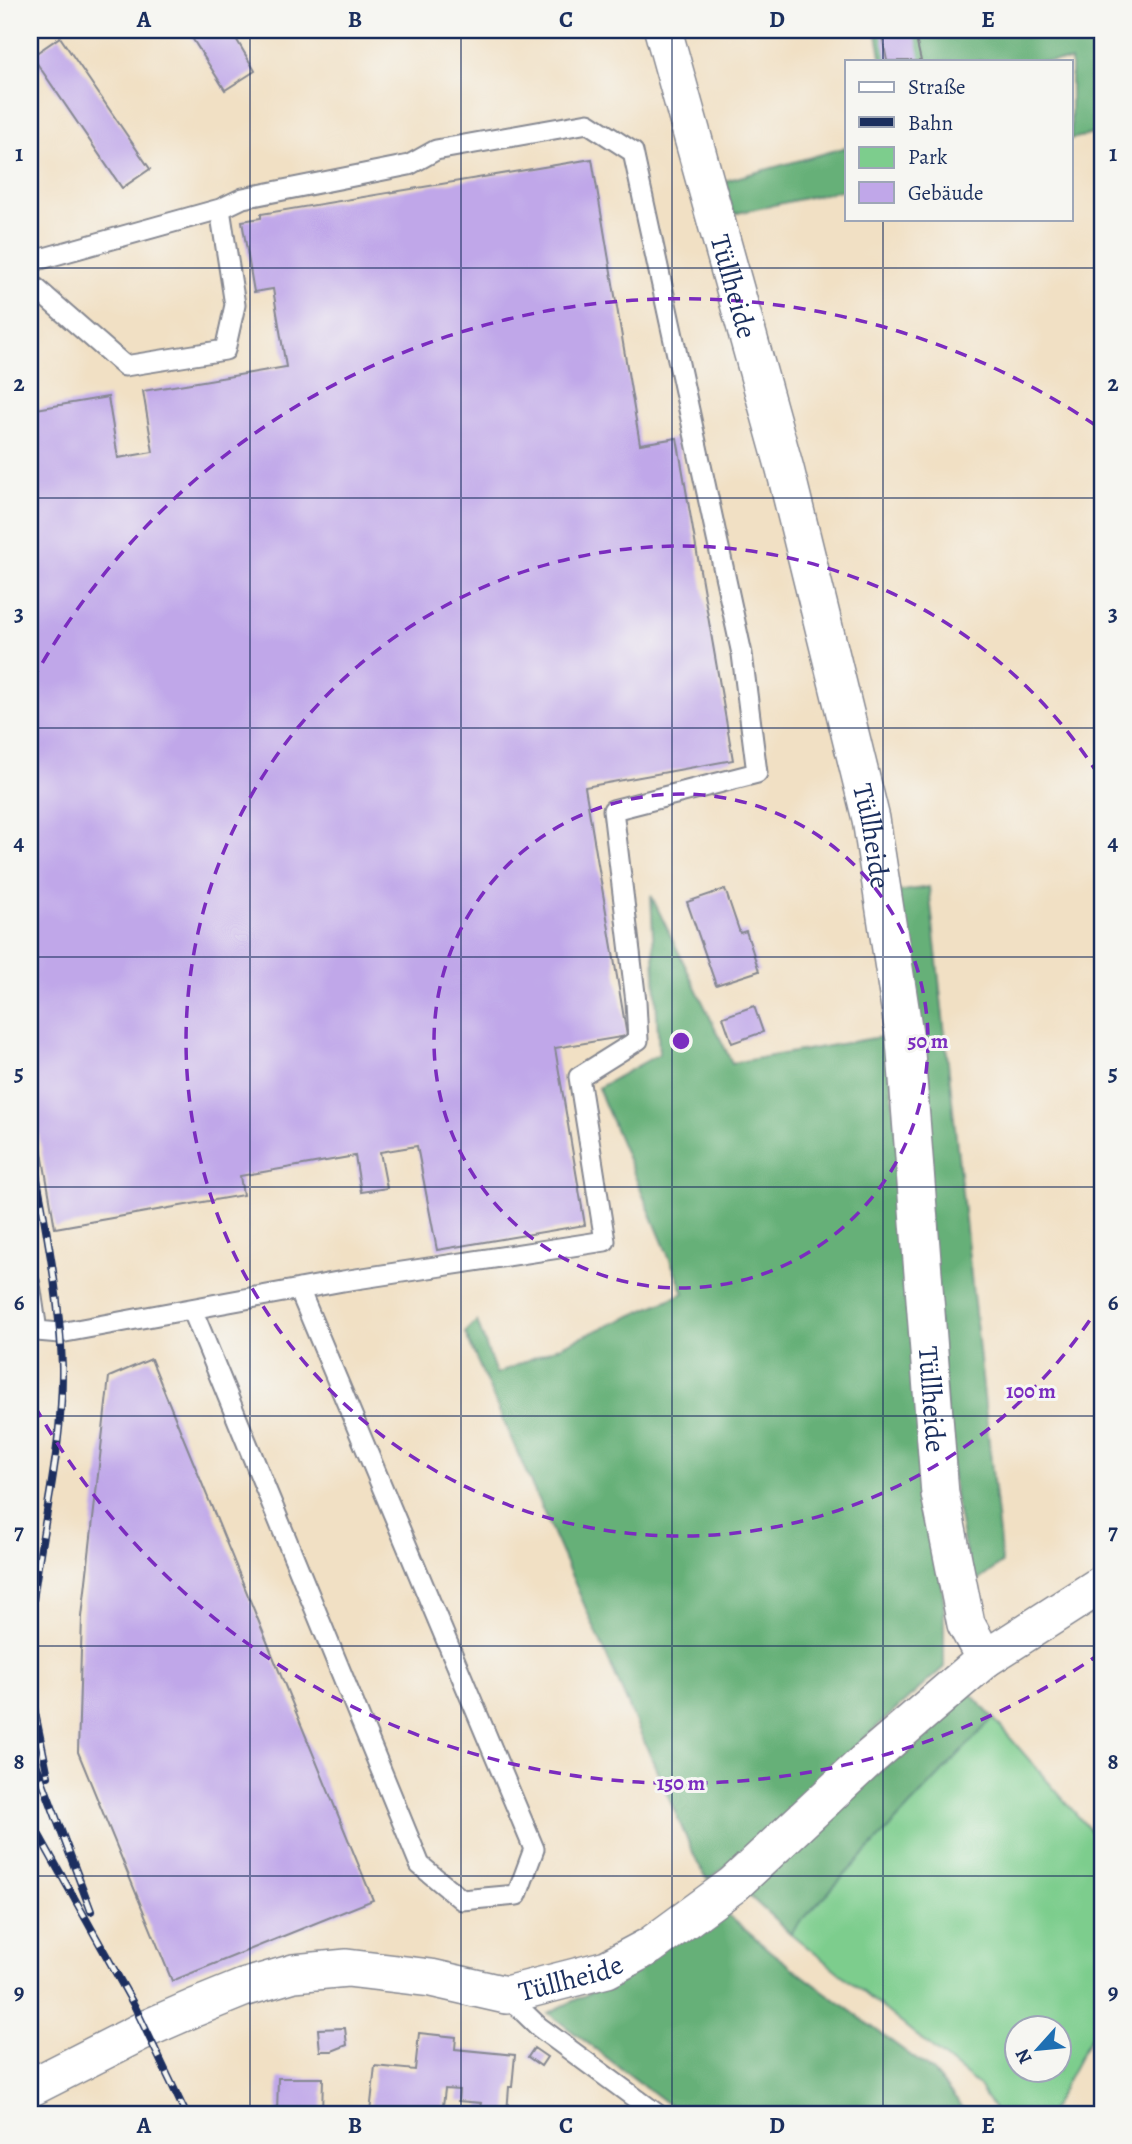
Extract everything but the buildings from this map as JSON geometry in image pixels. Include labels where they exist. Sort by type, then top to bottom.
[{"type":"street","name":"Tüllheide","points":[[663,30],[785,469],[871,819],[905,1040],[940,1494],[966,1624],[985,1659]]},
{"type":"street","name":"Tüllheide","points":[[30,2088],[146,2029],[194,2008],[243,1988],[294,1973],[346,1968],[431,1978],[506,1995],[607,1969],[650,1946],[691,1918],[773,1850],[867,1760],[985,1659],[1102,1584]]},
{"type":"lane","points":[[30,262],[220,209],[243,198],[409,165],[436,150],[588,123],[633,152],[742,654],[757,773],[613,810],[636,1002],[638,1040],[579,1077],[605,1241],[299,1290],[60,1333],[37,1331],[30,1284]]},
{"type":"lane","points":[[30,282],[125,366],[225,350],[235,305],[220,209]]},
{"type":"lane","points":[[192,1309],[420,1865],[462,1900],[517,1895],[534,1849],[299,1290]]},
{"type":"lane","points":[[506,1995],[538,2027],[657,2114]]},
{"type":"green space","points":[[876,30],[1102,30],[1102,132],[1072,139],[1072,60],[882,60]]},
{"type":"green space","points":[[845,148],[845,189],[733,214],[725,181]]},
{"type":"green space","points":[[929,887],[1002,1563],[972,1585],[954,1491],[897,892]]},
{"type":"green space","points":[[651,895],[732,1063],[886,1036],[944,1604],[944,1667],[854,1747],[761,1840],[708,1880],[697,1862],[465,1333],[477,1321],[496,1374],[684,1293],[598,1088],[659,1054]]},
{"type":"green space","points":[[969,1692],[993,1718],[790,1933],[744,1891]]},
{"type":"green space","points":[[993,1718],[1102,1844],[1102,2016],[1072,2071],[1072,2014],[1002,2014],[1002,2084],[1065,2084],[1049,2114],[997,2114],[978,2085],[790,1933]]},
{"type":"green space","points":[[721,1909],[771,1952],[933,2072],[968,2114],[681,2114],[548,2013],[613,1982]]},
{"type":"railway","points":[[30,1140],[54,1282],[62,1367],[59,1433],[30,1627]]},
{"type":"railway","points":[[30,1646],[32,1698],[48,1776]]},
{"type":"railway","points":[[30,1748],[91,1911]]},
{"type":"railway","points":[[30,1819],[135,2007],[186,2114]]}]
